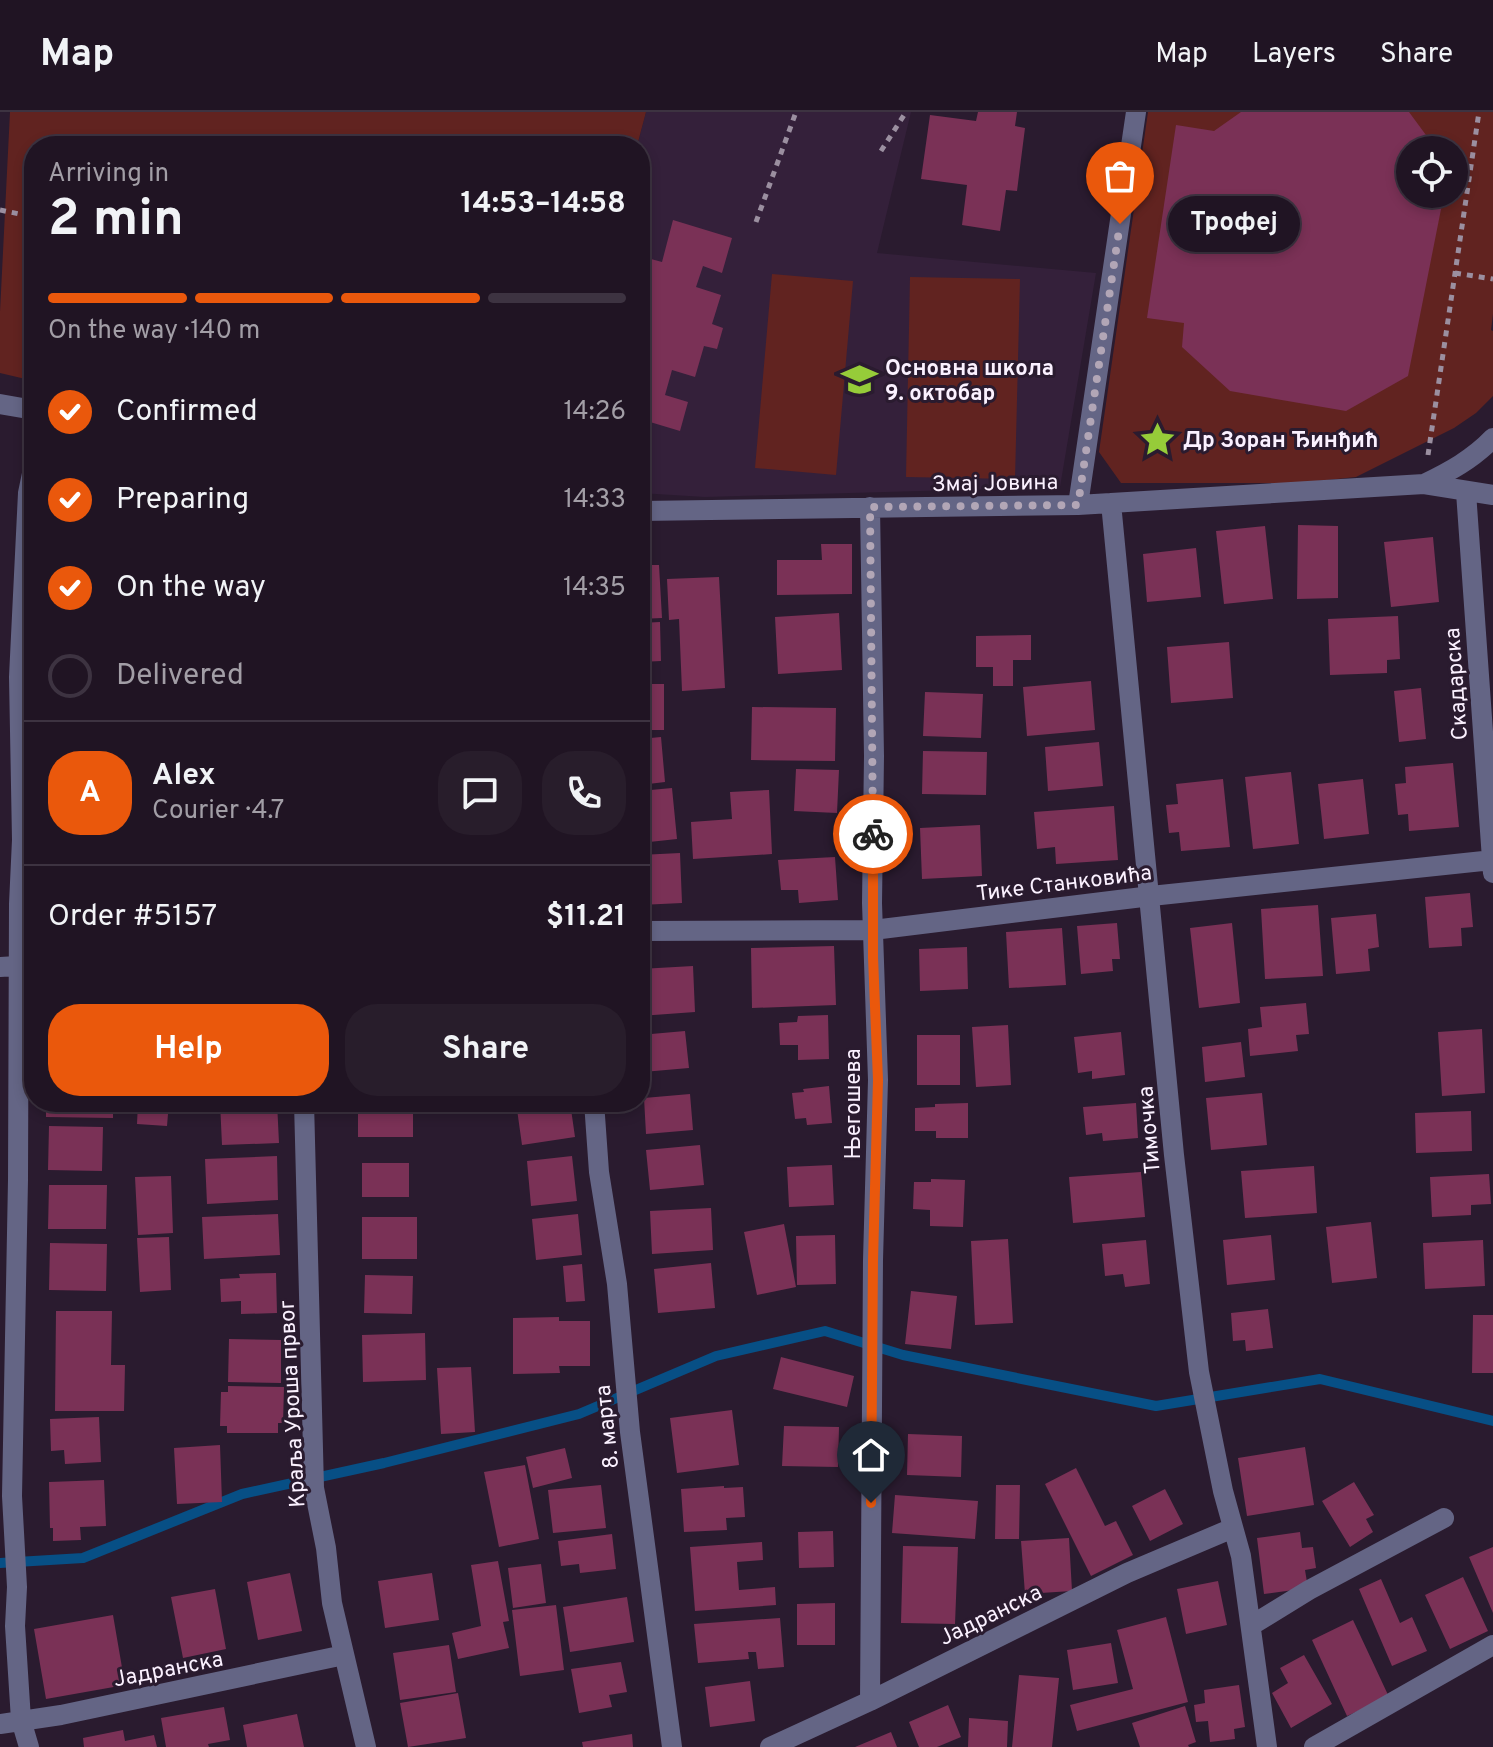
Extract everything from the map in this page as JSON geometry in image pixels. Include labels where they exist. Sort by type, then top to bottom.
[{"type":"street","points":[[1078,505],[1136,112]]},
{"type":"street","points":[[0,404],[24,408]]},
{"type":"street","points":[[1424,484],[1462,464],[1493,438]]},
{"type":"street","name":"Змај Јовина","points":[[650,511],[1078,505],[1424,484],[1493,495]]},
{"type":"street","name":"Скадарска","points":[[1466,492],[1493,873]]},
{"type":"street","name":"Тимочка","points":[[1111,503],[1174,1155],[1200,1376],[1252,1625],[1267,1747]]},
{"type":"street","name":"Његошева","points":[[870,507],[873,930],[878,1080],[872,1323],[870,1701]]},
{"type":"street","points":[[24,575],[19,677],[22,840],[12,1496],[17,1587],[10,1722],[29,1747]]},
{"type":"street","name":"Тике Станковића","points":[[650,931],[873,930],[1151,896],[1492,860]]},
{"type":"street","name":"Краља Уроша првог","points":[[304,1112],[314,1488],[326,1548],[332,1603],[366,1747]]},
{"type":"street","name":"8. марта","points":[[595,1112],[599,1172],[617,1284],[629,1416],[672,1747]]},
{"type":"street","points":[[1252,1625],[1309,1590],[1444,1518]]},
{"type":"street","name":"Јадранска","points":[[770,1747],[870,1701],[1127,1573],[1233,1528]]},
{"type":"street","points":[[1314,1747],[1493,1645]]},
{"type":"street","name":"Јадранска","points":[[10,1722],[61,1715],[344,1655]]},
{"type":"path","points":[[756,222],[796,112]]},
{"type":"path","points":[[881,151],[906,112]]},
{"type":"path","points":[[1424,484],[1479,112]]},
{"type":"path","points":[[0,210],[24,215]]},
{"type":"path","points":[[1455,273],[1493,279]]},
{"type":"shaded area","points":[[10,112],[646,112],[640,136],[24,136],[24,379],[0,373]]},
{"type":"shaded area","name":"Основна школа 9. октобар","points":[[646,112],[911,112],[877,253],[1096,273],[1060,487],[705,497],[650,494],[650,136],[640,136]]},
{"type":"shaded area","points":[[1148,112],[1493,112],[1493,396],[1476,413],[1454,428],[1356,477],[1298,483],[1121,483],[1099,452]]},
{"type":"shaded area","points":[[772,274],[853,281],[836,475],[755,468]]},
{"type":"shaded area","points":[[910,277],[1020,279],[1015,479],[906,477]]},
{"type":"building","points":[[978,112],[1017,112],[1015,126],[1025,128],[1017,191],[1006,190],[1000,231],[962,225],[967,185],[921,179],[930,115],[976,121]]},
{"type":"building","points":[[1241,112],[1409,112],[1427,136],[1396,136],[1396,208],[1441,208],[1408,376],[1346,411],[1230,391],[1182,347],[1184,323],[1147,318],[1176,125],[1214,131]]},
{"type":"building","points":[[673,220],[732,238],[722,273],[703,266],[696,287],[721,295],[712,324],[723,328],[717,349],[704,346],[695,377],[672,370],[665,395],[688,402],[680,431],[650,422],[650,262],[651,259],[662,262]]},
{"type":"building","points":[[1298,525],[1338,526],[1338,598],[1297,599]]},
{"type":"building","points":[[1265,526],[1273,599],[1224,604],[1216,531]]},
{"type":"building","points":[[1433,537],[1439,602],[1391,607],[1384,542]]},
{"type":"building","points":[[821,544],[852,544],[852,594],[777,595],[777,560],[822,560]]},
{"type":"building","points":[[1196,548],[1201,597],[1147,602],[1143,554]]},
{"type":"building","points":[[650,565],[659,565],[662,618],[650,619]]},
{"type":"building","points":[[719,577],[725,688],[682,691],[679,619],[669,620],[667,579]]},
{"type":"building","points":[[839,613],[842,670],[778,674],[775,617]]},
{"type":"building","points":[[1398,616],[1400,659],[1387,660],[1387,673],[1330,675],[1328,619]]},
{"type":"building","points":[[650,622],[660,622],[661,661],[650,662]]},
{"type":"building","points":[[1031,635],[1031,660],[1013,660],[1013,686],[993,686],[993,667],[976,667],[976,636]]},
{"type":"building","points":[[1229,642],[1233,698],[1171,703],[1167,647]]},
{"type":"building","points":[[1091,681],[1095,730],[1027,736],[1023,687]]},
{"type":"building","points":[[650,684],[664,684],[664,730],[650,730]]},
{"type":"building","points":[[1421,688],[1426,739],[1399,742],[1394,691]]},
{"type":"building","points":[[925,692],[983,694],[981,738],[923,736]]},
{"type":"building","points":[[752,707],[836,708],[835,761],[751,760]]},
{"type":"building","points":[[661,737],[665,782],[650,784],[650,738]]},
{"type":"building","points":[[1099,742],[1103,786],[1048,791],[1045,747]]},
{"type":"building","points":[[923,751],[987,752],[986,795],[922,794]]},
{"type":"building","points":[[1453,763],[1459,827],[1409,831],[1408,814],[1398,815],[1395,784],[1406,783],[1405,767]]},
{"type":"building","points":[[796,769],[839,770],[837,813],[794,811]]},
{"type":"building","points":[[1291,772],[1299,844],[1253,849],[1245,777]]},
{"type":"building","points":[[1223,779],[1230,847],[1181,851],[1179,832],[1169,833],[1166,805],[1178,804],[1176,784]]},
{"type":"building","points":[[1363,779],[1369,834],[1324,839],[1318,784]]},
{"type":"building","points":[[672,788],[677,839],[650,842],[650,790]]},
{"type":"building","points":[[769,790],[772,854],[693,859],[691,822],[732,819],[730,792]]},
{"type":"building","points":[[1114,806],[1118,860],[1056,864],[1055,847],[1037,849],[1034,812]]},
{"type":"building","points":[[980,825],[982,876],[922,879],[920,828]]},
{"type":"building","points":[[680,853],[682,903],[650,905],[650,854]]},
{"type":"building","points":[[835,857],[838,900],[799,903],[798,890],[781,890],[778,860]]},
{"type":"building","points":[[1470,893],[1473,927],[1461,928],[1462,946],[1429,948],[1425,897]]},
{"type":"building","points":[[1318,905],[1323,976],[1265,979],[1261,909]]},
{"type":"building","points":[[1376,914],[1379,947],[1368,949],[1370,971],[1336,974],[1331,918]]},
{"type":"building","points":[[1117,923],[1120,959],[1112,959],[1113,971],[1081,974],[1077,926]]},
{"type":"building","points":[[1232,923],[1240,1003],[1199,1008],[1190,928]]},
{"type":"building","points":[[1062,928],[1066,985],[1009,988],[1006,932]]},
{"type":"building","points":[[834,946],[836,1005],[752,1008],[751,948]]},
{"type":"building","points":[[967,947],[968,989],[920,991],[919,949]]},
{"type":"building","points":[[693,966],[695,1012],[650,1015],[650,968]]},
{"type":"building","points":[[1306,1003],[1309,1034],[1296,1035],[1298,1051],[1250,1056],[1248,1029],[1262,1027],[1260,1007]]},
{"type":"building","points":[[828,1015],[829,1059],[798,1060],[798,1045],[780,1045],[779,1023],[797,1022],[798,1016]]},
{"type":"building","points":[[1008,1025],[1011,1085],[976,1087],[972,1027]]},
{"type":"building","points":[[1482,1029],[1485,1093],[1442,1096],[1438,1032]]},
{"type":"building","points":[[685,1031],[689,1068],[650,1071],[650,1034]]},
{"type":"building","points":[[1121,1032],[1125,1075],[1092,1079],[1092,1071],[1078,1073],[1074,1037]]},
{"type":"building","points":[[917,1035],[960,1035],[960,1085],[917,1085]]},
{"type":"building","points":[[1241,1042],[1245,1077],[1205,1082],[1202,1047]]},
{"type":"building","points":[[829,1086],[832,1123],[807,1125],[806,1118],[795,1119],[792,1093]]},
{"type":"building","points":[[1262,1093],[1267,1145],[1211,1150],[1206,1098]]},
{"type":"building","points":[[690,1094],[693,1130],[646,1134],[645,1112],[650,1112],[650,1097]]},
{"type":"building","points":[[968,1103],[968,1138],[936,1138],[936,1131],[915,1131],[915,1108]]},
{"type":"building","points":[[1136,1103],[1138,1138],[1103,1141],[1102,1133],[1086,1135],[1083,1107]]},
{"type":"building","points":[[1471,1111],[1472,1151],[1416,1153],[1415,1113]]},
{"type":"building","points":[[46,1112],[113,1112],[113,1118],[46,1117]]},
{"type":"building","points":[[138,1112],[168,1112],[167,1126],[137,1124]]},
{"type":"building","points":[[220,1112],[277,1112],[279,1143],[222,1145]]},
{"type":"building","points":[[358,1112],[413,1112],[413,1137],[358,1137]]},
{"type":"building","points":[[517,1112],[571,1112],[575,1137],[522,1145]]},
{"type":"building","points":[[49,1126],[103,1127],[102,1171],[48,1170]]},
{"type":"building","points":[[700,1145],[704,1185],[650,1190],[646,1150]]},
{"type":"building","points":[[277,1156],[278,1200],[207,1204],[205,1159]]},
{"type":"building","points":[[572,1156],[577,1201],[531,1206],[527,1161]]},
{"type":"building","points":[[362,1163],[409,1163],[409,1197],[362,1197]]},
{"type":"building","points":[[832,1165],[834,1205],[789,1207],[787,1167]]},
{"type":"building","points":[[1314,1166],[1317,1213],[1245,1218],[1241,1171]]},
{"type":"building","points":[[1141,1172],[1145,1217],[1073,1223],[1069,1177]]},
{"type":"building","points":[[1489,1174],[1491,1204],[1471,1205],[1471,1215],[1432,1217],[1430,1177]]},
{"type":"building","points":[[171,1176],[173,1233],[138,1235],[135,1177]]},
{"type":"building","points":[[931,1179],[965,1180],[963,1227],[930,1226],[930,1210],[913,1209],[914,1182],[931,1182]]},
{"type":"building","points":[[49,1185],[107,1185],[106,1229],[48,1229]]},
{"type":"building","points":[[711,1208],[713,1250],[652,1254],[650,1211]]},
{"type":"building","points":[[278,1214],[280,1255],[204,1259],[202,1217]]},
{"type":"building","points":[[578,1214],[582,1255],[536,1260],[532,1219]]},
{"type":"building","points":[[362,1217],[417,1217],[417,1259],[362,1259]]},
{"type":"building","points":[[1371,1222],[1377,1278],[1332,1283],[1326,1227]]},
{"type":"building","points":[[784,1224],[796,1287],[757,1295],[744,1232]]},
{"type":"building","points":[[835,1235],[836,1284],[797,1285],[796,1236]]},
{"type":"building","points":[[1271,1235],[1275,1280],[1227,1285],[1223,1240]]},
{"type":"building","points":[[169,1237],[171,1290],[140,1292],[137,1238]]},
{"type":"building","points":[[1008,1239],[1013,1323],[975,1325],[971,1241]]},
{"type":"building","points":[[1146,1240],[1150,1284],[1125,1287],[1123,1274],[1105,1276],[1102,1244]]},
{"type":"building","points":[[1483,1240],[1485,1286],[1425,1289],[1423,1243]]},
{"type":"building","points":[[50,1243],[107,1244],[106,1291],[49,1290]]},
{"type":"building","points":[[711,1263],[715,1308],[658,1313],[654,1269]]},
{"type":"building","points":[[582,1264],[585,1301],[566,1302],[563,1266]]},
{"type":"building","points":[[276,1273],[277,1313],[241,1314],[241,1301],[221,1302],[220,1279],[240,1278],[239,1274]]},
{"type":"building","points":[[365,1275],[413,1276],[412,1314],[364,1313]]},
{"type":"building","points":[[911,1291],[957,1296],[951,1349],[905,1344]]},
{"type":"building","points":[[1268,1309],[1273,1348],[1246,1351],[1245,1340],[1233,1341],[1231,1313]]},
{"type":"building","points":[[56,1311],[112,1311],[111,1365],[125,1365],[124,1411],[55,1411]]},
{"type":"building","points":[[1473,1315],[1493,1315],[1493,1373],[1472,1373]]},
{"type":"building","points":[[559,1317],[559,1321],[590,1321],[590,1366],[559,1366],[560,1373],[513,1374],[513,1318]]},
{"type":"building","points":[[425,1333],[426,1380],[363,1382],[362,1335]]},
{"type":"building","points":[[229,1339],[281,1340],[281,1383],[228,1382]]},
{"type":"building","points":[[781,1357],[854,1376],[847,1407],[773,1389]]},
{"type":"building","points":[[471,1367],[475,1432],[441,1434],[437,1368]]},
{"type":"building","points":[[228,1386],[284,1387],[283,1423],[278,1423],[278,1433],[227,1433],[227,1426],[220,1426],[221,1392],[228,1392]]},
{"type":"building","points":[[732,1410],[739,1465],[677,1473],[670,1418]]},
{"type":"building","points":[[99,1417],[101,1462],[65,1464],[64,1450],[51,1451],[50,1419]]},
{"type":"building","points":[[784,1426],[839,1427],[838,1467],[782,1466]]},
{"type":"building","points":[[908,1434],[962,1436],[961,1477],[907,1475]]},
{"type":"building","points":[[220,1445],[222,1502],[177,1504],[174,1448]]},
{"type":"building","points":[[1305,1447],[1314,1505],[1247,1516],[1238,1458]]},
{"type":"building","points":[[565,1448],[572,1478],[533,1488],[526,1457]]},
{"type":"building","points":[[525,1465],[539,1539],[499,1547],[484,1472]]},
{"type":"building","points":[[1076,1468],[1105,1526],[1116,1521],[1133,1555],[1091,1576],[1045,1484]]},
{"type":"building","points":[[104,1480],[106,1526],[80,1527],[81,1540],[53,1541],[49,1482]]},
{"type":"building","points":[[1354,1482],[1374,1515],[1366,1519],[1373,1532],[1350,1547],[1322,1501]]},
{"type":"building","points":[[601,1485],[606,1528],[553,1533],[548,1490]]},
{"type":"building","points":[[996,1485],[1020,1485],[1019,1539],[995,1539]]},
{"type":"building","points":[[743,1487],[745,1517],[726,1518],[727,1530],[684,1532],[681,1489]]},
{"type":"building","points":[[1165,1489],[1183,1524],[1150,1541],[1132,1506]]},
{"type":"building","points":[[895,1495],[978,1501],[975,1539],[892,1533]]},
{"type":"building","points":[[833,1531],[834,1567],[799,1568],[798,1532]]},
{"type":"building","points":[[1300,1532],[1302,1548],[1313,1547],[1316,1568],[1305,1570],[1308,1588],[1264,1594],[1257,1538]]},
{"type":"building","points":[[612,1534],[616,1569],[580,1573],[579,1564],[561,1566],[558,1541]]},
{"type":"building","points":[[1069,1538],[1072,1591],[1025,1594],[1021,1541]]},
{"type":"building","points":[[762,1542],[763,1560],[737,1562],[739,1590],[775,1587],[776,1605],[695,1611],[690,1547]]},
{"type":"building","points":[[903,1546],[958,1547],[955,1624],[901,1623]]},
{"type":"building","points":[[1493,1547],[1493,1613],[1469,1557]]},
{"type":"building","points":[[498,1561],[509,1621],[503,1622],[509,1648],[458,1659],[452,1633],[481,1626],[471,1565]]},
{"type":"building","points":[[541,1564],[546,1603],[513,1608],[508,1568]]},
{"type":"building","points":[[290,1573],[302,1631],[258,1640],[247,1582]]},
{"type":"building","points":[[432,1573],[439,1620],[385,1628],[378,1581]]},
{"type":"building","points":[[1463,1577],[1488,1631],[1450,1649],[1425,1595]]},
{"type":"building","points":[[1381,1579],[1400,1623],[1412,1617],[1427,1651],[1392,1666],[1359,1589]]},
{"type":"building","points":[[1218,1581],[1227,1625],[1186,1634],[1177,1589]]},
{"type":"building","points":[[215,1589],[226,1649],[183,1658],[171,1597]]},
{"type":"building","points":[[627,1597],[634,1642],[570,1652],[563,1607]]},
{"type":"building","points":[[835,1603],[835,1645],[797,1645],[797,1604]]},
{"type":"building","points":[[556,1605],[564,1670],[520,1676],[512,1610]]},
{"type":"building","points":[[113,1615],[125,1685],[46,1699],[34,1629]]},
{"type":"building","points":[[1166,1617],[1188,1702],[1077,1731],[1070,1705],[1133,1689],[1117,1630]]},
{"type":"building","points":[[780,1618],[784,1667],[758,1669],[756,1652],[748,1652],[749,1659],[698,1663],[694,1624]]},
{"type":"building","points":[[1353,1620],[1389,1697],[1347,1716],[1312,1640]]},
{"type":"building","points":[[1111,1643],[1118,1683],[1073,1690],[1067,1650]]},
{"type":"building","points":[[449,1645],[456,1692],[400,1700],[393,1653]]},
{"type":"building","points":[[1304,1655],[1332,1704],[1291,1728],[1272,1693],[1288,1683],[1280,1668]]},
{"type":"building","points":[[621,1662],[627,1692],[609,1695],[612,1707],[579,1713],[571,1669]]},
{"type":"building","points":[[1019,1675],[1059,1678],[1052,1747],[1012,1747]]},
{"type":"building","points":[[750,1681],[755,1721],[710,1727],[705,1687]]},
{"type":"building","points":[[1239,1685],[1245,1727],[1234,1729],[1235,1739],[1210,1742],[1208,1721],[1196,1722],[1194,1705],[1205,1703],[1204,1690]]},
{"type":"building","points":[[458,1693],[466,1738],[408,1747],[400,1703]]},
{"type":"building","points":[[948,1705],[961,1737],[937,1747],[919,1747],[909,1722]]},
{"type":"building","points":[[1185,1706],[1196,1742],[1189,1747],[1140,1747],[1132,1723]]},
{"type":"building","points":[[224,1707],[230,1740],[208,1744],[209,1747],[166,1747],[161,1718]]},
{"type":"building","points":[[297,1714],[304,1747],[247,1747],[243,1725]]},
{"type":"building","points":[[969,1718],[1008,1721],[1007,1747],[968,1747]]},
{"type":"building","points":[[123,1730],[125,1741],[154,1735],[157,1747],[84,1747],[83,1738]]},
{"type":"building","points":[[891,1732],[897,1747],[855,1747]]},
{"type":"building","points":[[632,1734],[633,1747],[583,1747],[582,1742]]},
{"type":"waterway","points":[[0,1563],[83,1558],[242,1494],[384,1463],[579,1414],[716,1356],[825,1331],[903,1355],[1156,1406],[1320,1379],[1493,1421]]},
{"type":"way so far","points":[[873,834],[870,507],[1078,505],[1120,224]]},
{"type":"place","name":"Трофеј","points":[[1120,224]]},
{"type":"place","name":"Основна школа 9. октобар","points":[[859,380]]},
{"type":"place","name":"Др Зоран Ђинђић","points":[[1157,439]]},
{"type":"route","points":[[871,1503],[878,1080],[873,957],[873,834]]}]
